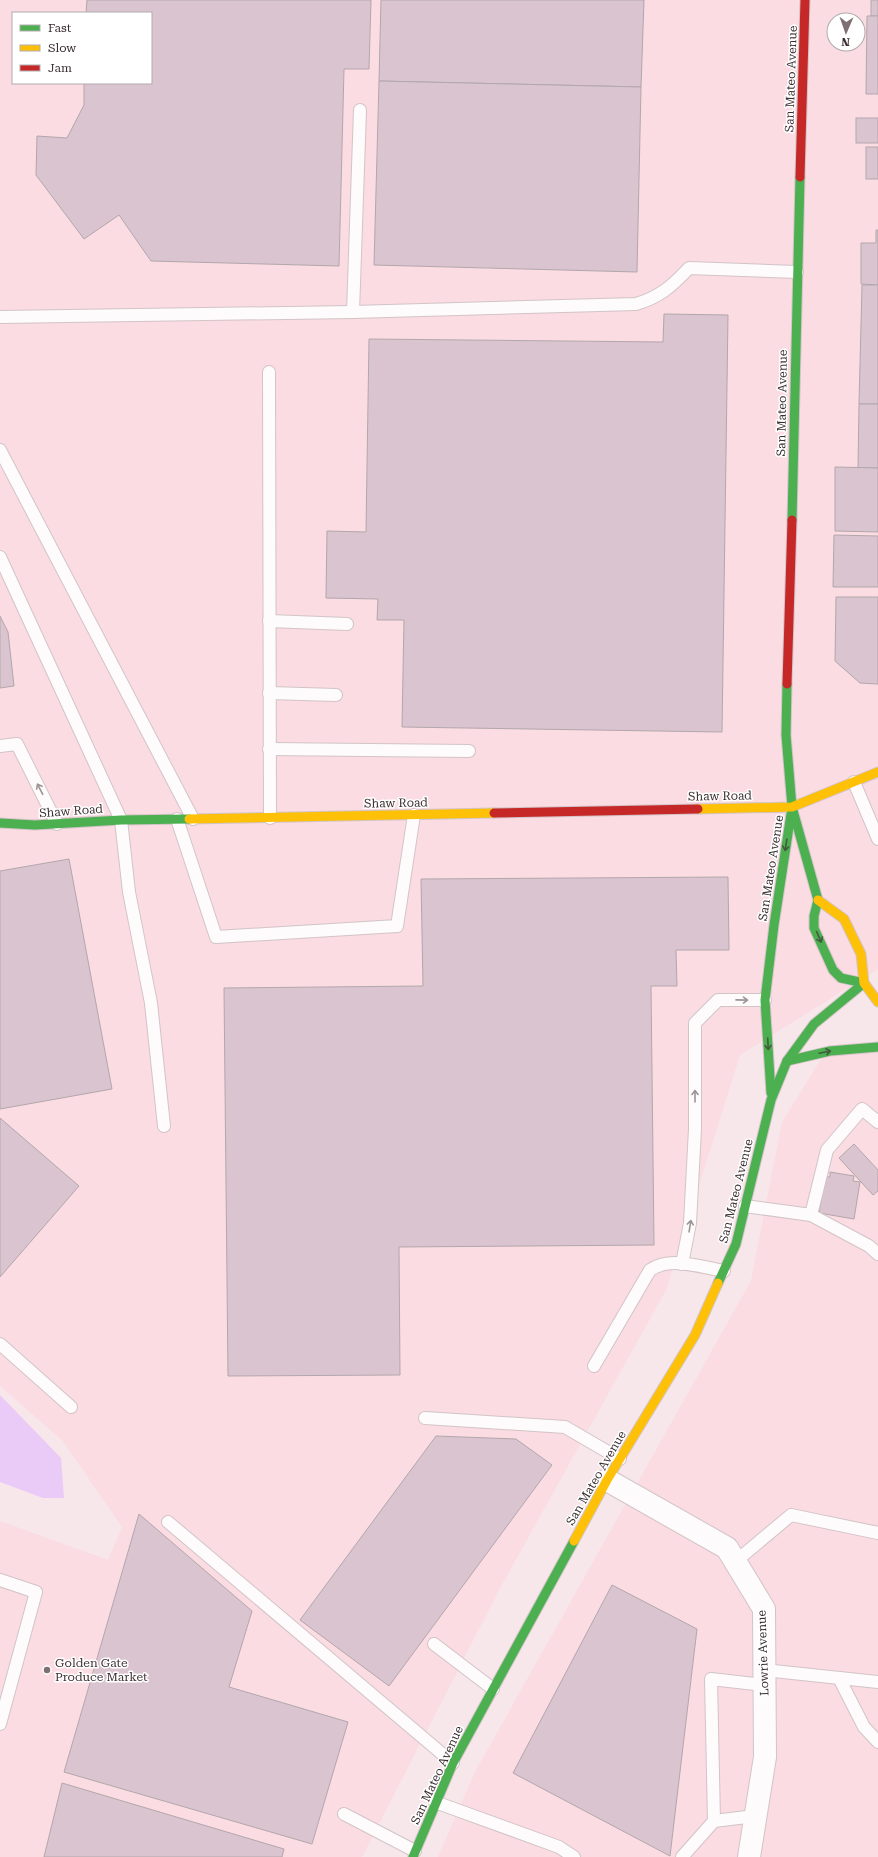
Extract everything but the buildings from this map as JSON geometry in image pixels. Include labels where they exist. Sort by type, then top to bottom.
[{"type":"main road","name":"San Mateo Avenue","points":[[805,0],[786,735],[792,807],[818,900],[814,916],[814,928],[833,970],[841,978],[864,983]]},
{"type":"main road","points":[[792,807],[878,772]]},
{"type":"main road","name":"San Mateo Avenue","points":[[771,1100],[765,1000],[774,925],[792,807]]},
{"type":"main road","name":"Shaw Road","points":[[0,823],[35,826],[122,820],[792,807]]},
{"type":"main road","points":[[818,900],[844,919],[860,954],[864,983],[878,1002]]},
{"type":"main road","name":"San Mateo Avenue","points":[[414,1854],[453,1763],[493,1689],[607,1480],[695,1335],[736,1244],[771,1100],[787,1061],[814,1024],[864,983]]},
{"type":"main road","points":[[787,1061],[830,1051],[878,1047]]},
{"type":"street","name":"Lowrie Avenue","points":[[607,1480],[727,1548],[764,1609],[765,1757],[749,1857]]},
{"type":"lane","points":[[353,312],[360,110]]},
{"type":"lane","points":[[0,316],[353,312],[636,304],[653,299],[673,285],[689,268],[797,272]]},
{"type":"lane","points":[[269,372],[270,818]]},
{"type":"lane","points":[[0,450],[193,819]]},
{"type":"lane","points":[[0,557],[122,820],[129,892],[151,1003],[164,1126]]},
{"type":"lane","points":[[269,621],[348,624]]},
{"type":"lane","points":[[269,693],[336,695]]},
{"type":"lane","points":[[0,746],[17,744],[57,824]]},
{"type":"lane","points":[[269,749],[469,751]]},
{"type":"lane","points":[[854,782],[878,839]]},
{"type":"lane","points":[[177,819],[216,936],[396,926],[414,815]]},
{"type":"lane","points":[[682,1264],[690,1223],[695,1129],[694,1023],[718,1000],[765,1000]]},
{"type":"lane","points":[[811,1215],[827,1150],[862,1110],[878,1122]]},
{"type":"lane","points":[[745,1206],[811,1215],[869,1246],[878,1254]]},
{"type":"lane","points":[[594,1366],[650,1270],[658,1264],[668,1262],[724,1271]]},
{"type":"lane","points":[[0,1344],[71,1407]]},
{"type":"lane","points":[[424,1418],[565,1427],[620,1459]]},
{"type":"lane","points":[[736,1561],[791,1515],[878,1533]]},
{"type":"lane","points":[[168,1522],[453,1763]]},
{"type":"lane","points":[[0,1580],[36,1592],[0,1724]]},
{"type":"lane","points":[[434,1644],[493,1689]]},
{"type":"lane","points":[[839,1678],[864,1727],[878,1742]]},
{"type":"lane","points":[[714,1821],[711,1679],[839,1678],[878,1682]]},
{"type":"lane","points":[[435,1802],[560,1847],[574,1857]]},
{"type":"lane","points":[[344,1814],[414,1854]]},
{"type":"lane","points":[[682,1857],[714,1821],[755,1816]]},
{"type":"shaded area","points":[[0,0],[878,0],[878,969],[740,1055],[666,1290],[500,1588],[362,1857],[0,1857],[0,1521],[108,1560],[122,1527],[63,1441],[0,1386]]},
{"type":"shaded area","points":[[878,1049],[878,1857],[438,1857],[475,1772],[751,1281],[782,1122],[826,1051]]},
{"type":"shaded area","points":[[0,1395],[61,1458],[64,1498],[43,1498],[0,1482]]},
{"type":"traffic: fast","points":[[792,520],[800,177]]},
{"type":"traffic: fast","points":[[787,684],[786,735],[792,807],[818,900],[814,916],[814,928],[833,970],[841,978],[864,983]]},
{"type":"traffic: fast","points":[[771,1093],[765,1000],[774,925],[791,814]]},
{"type":"traffic: fast","points":[[0,823],[35,825],[121,820],[189,819]]},
{"type":"traffic: fast","points":[[718,1283],[736,1244],[771,1100],[787,1061],[814,1024],[864,983]]},
{"type":"traffic: fast","points":[[787,1061],[830,1051],[878,1047]]},
{"type":"traffic: fast","points":[[413,1857],[453,1763],[574,1541]]},
{"type":"traffic: slow","points":[[698,809],[792,807],[878,772]]},
{"type":"traffic: slow","points":[[189,819],[494,813]]},
{"type":"traffic: slow","points":[[818,900],[844,919],[861,954],[864,983],[878,1002]]},
{"type":"traffic: slow","points":[[574,1541],[607,1480],[695,1335],[718,1283]]},
{"type":"traffic: jam","points":[[800,177],[805,0]]},
{"type":"traffic: jam","points":[[787,684],[792,520]]},
{"type":"traffic: jam","points":[[494,813],[698,809]]},
{"type":"place","name":"Golden Gate Produce Market","points":[[47,1670]]}]
